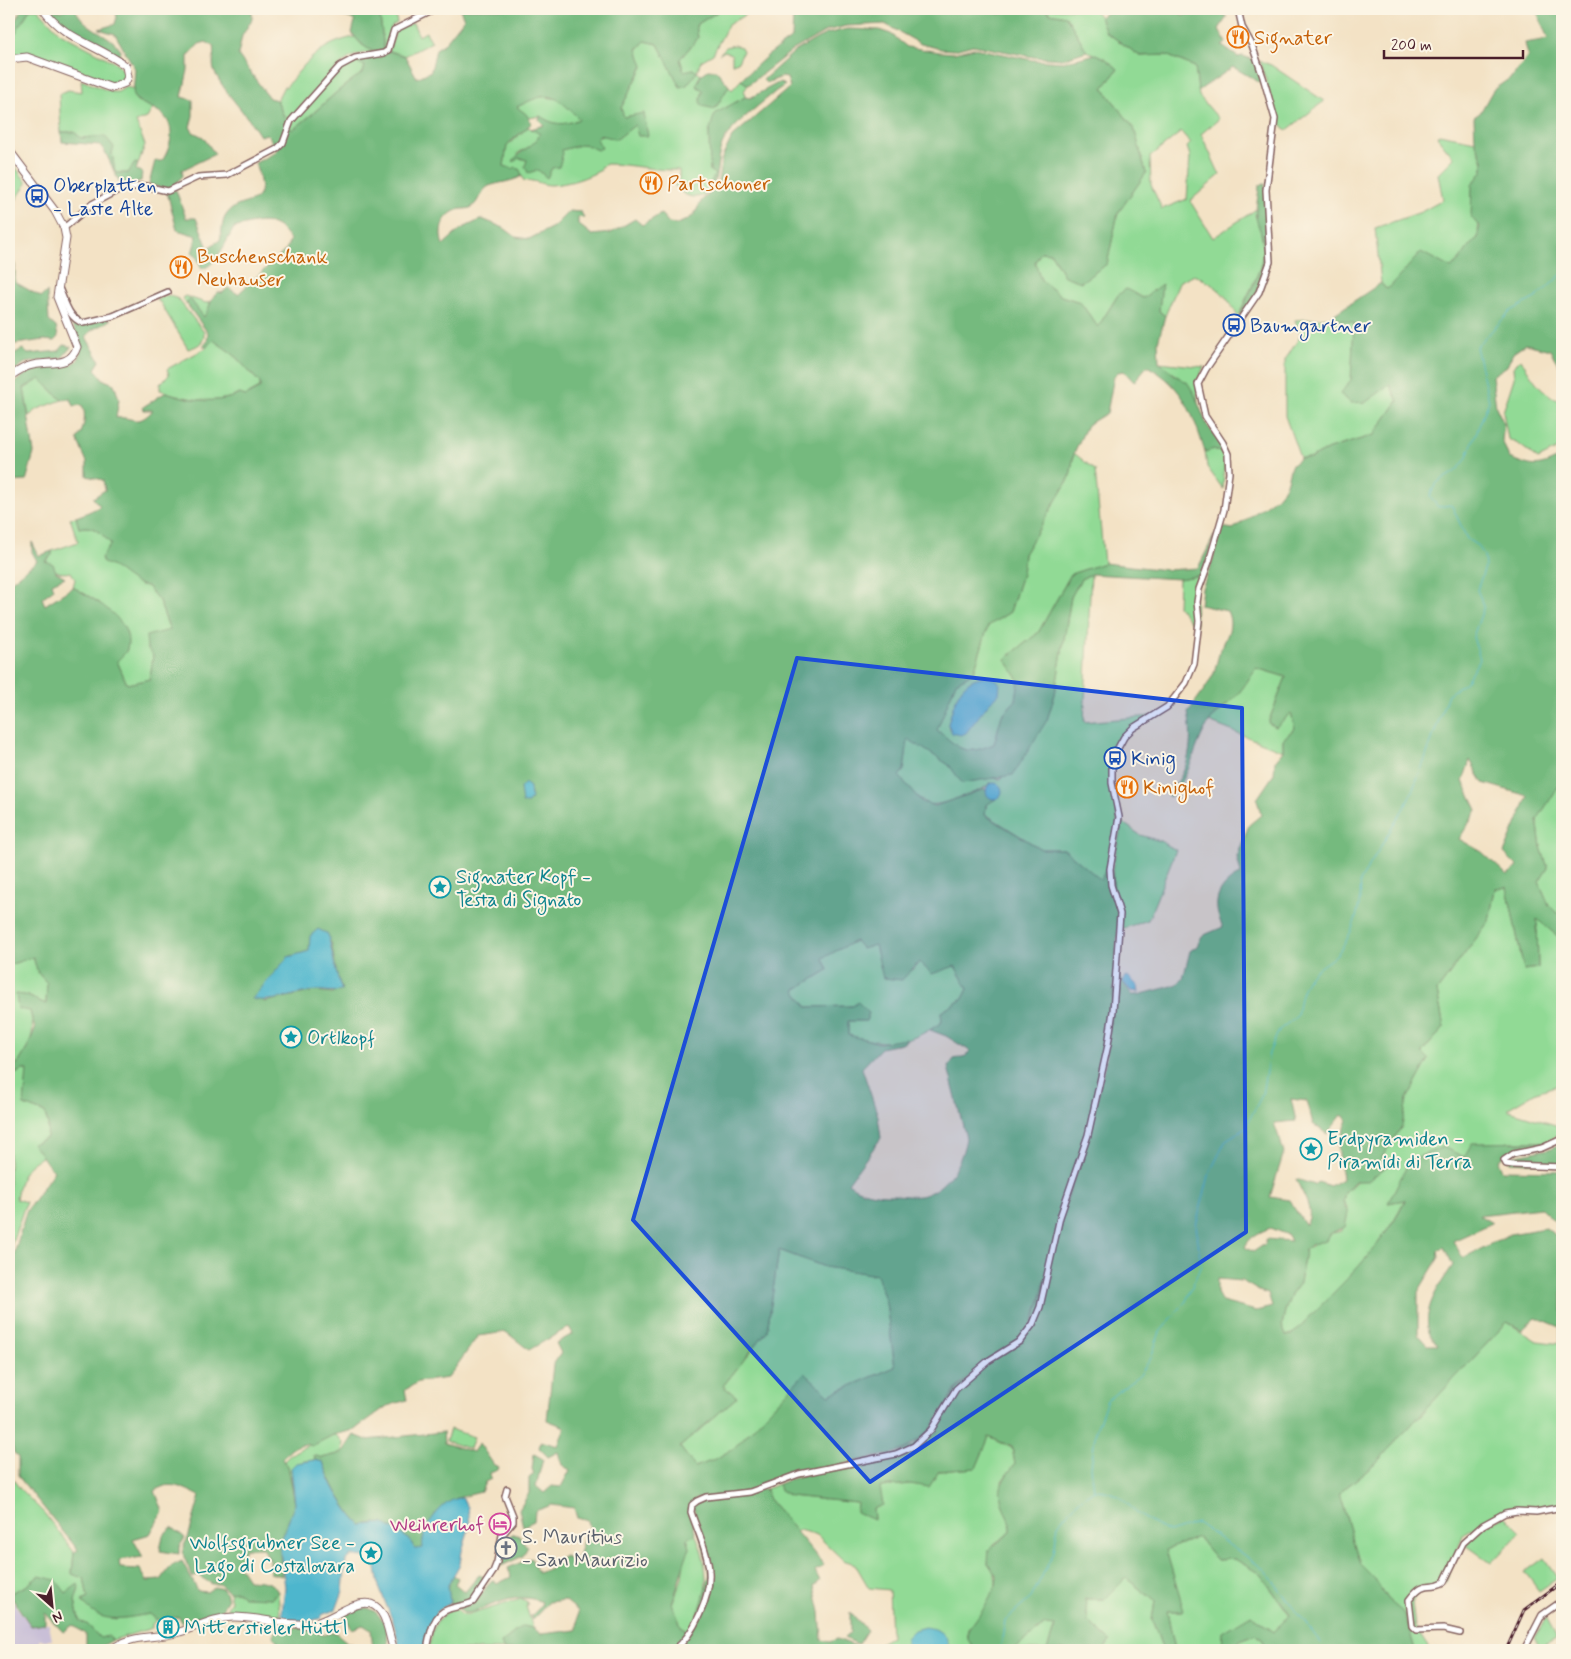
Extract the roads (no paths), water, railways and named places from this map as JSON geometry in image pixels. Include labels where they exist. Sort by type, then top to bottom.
[{"type":"main road","points":[[9,59],[27,57],[112,88],[125,83],[128,77],[126,66],[70,36],[58,27],[43,9]]},
{"type":"main road","points":[[9,150],[55,211],[64,228],[66,238],[57,286],[59,307],[76,341],[75,353],[70,359],[62,362],[30,365],[9,377]]},
{"type":"main road","points":[[111,1650],[126,1640],[175,1633],[220,1618],[246,1617],[286,1624],[322,1622],[354,1606],[370,1604],[380,1611],[383,1616],[394,1650]]},
{"type":"street","points":[[64,228],[92,204],[122,188],[145,186],[168,192],[198,178],[226,175],[278,149],[283,144],[291,120],[340,66],[355,58],[384,54],[388,50],[394,30],[436,9]]},
{"type":"street","points":[[674,1650],[696,1622],[708,1584],[708,1562],[691,1512],[692,1505],[696,1500],[706,1497],[750,1492],[799,1474],[896,1454],[914,1446],[931,1430],[956,1389],[988,1361],[1020,1341],[1033,1324],[1040,1308],[1060,1217],[1088,1135],[1108,1045],[1113,1011],[1120,914],[1111,884],[1110,869],[1120,817],[1112,783],[1112,759],[1124,737],[1133,728],[1167,707],[1186,683],[1194,664],[1198,630],[1199,589],[1224,510],[1228,473],[1228,454],[1205,416],[1198,384],[1206,369],[1259,292],[1270,262],[1266,190],[1275,119],[1263,77],[1252,45],[1242,27],[1238,9]]},
{"type":"street","points":[[57,286],[69,312],[83,323],[113,316],[168,292]]},
{"type":"street","points":[[1562,1139],[1542,1148],[1507,1156],[1504,1160],[1506,1164],[1513,1165],[1562,1167]]},
{"type":"street","points":[[427,1650],[433,1626],[440,1614],[449,1609],[473,1602],[493,1572],[497,1562],[502,1535],[513,1522],[514,1516],[505,1496],[506,1489]]},
{"type":"street","points":[[1460,1633],[1443,1628],[1416,1630],[1412,1626],[1409,1600],[1426,1584],[1444,1582],[1463,1542],[1483,1525],[1505,1513],[1517,1511],[1536,1512],[1562,1507]]},
{"type":"street","points":[[1524,1650],[1542,1615],[1562,1600]]},
{"type":"water","points":[[987,676],[997,680],[1000,684],[999,694],[989,703],[966,733],[961,735],[952,733],[948,724],[960,692],[970,681]]},
{"type":"water","points":[[525,783],[530,787],[531,799],[528,803],[522,803],[520,788]]},
{"type":"water","points":[[994,783],[1002,791],[994,799],[986,791]]},
{"type":"water","points":[[318,929],[328,934],[342,991],[315,991],[268,1000],[252,999],[288,957],[309,951],[310,936]]},
{"type":"water","points":[[1128,976],[1138,986],[1139,992],[1131,991],[1123,982],[1125,977]]},
{"type":"water","name":"Wolfsgrubner See - Lago di Costalovara","points":[[315,1460],[323,1462],[339,1496],[349,1512],[361,1525],[383,1523],[409,1539],[415,1549],[423,1548],[425,1533],[429,1524],[447,1503],[462,1498],[468,1507],[470,1525],[460,1564],[448,1585],[450,1603],[437,1612],[433,1619],[425,1650],[400,1650],[394,1624],[379,1587],[376,1568],[366,1557],[352,1556],[346,1560],[343,1591],[336,1610],[321,1615],[322,1618],[310,1621],[288,1620],[282,1614],[285,1587],[279,1543],[295,1504],[291,1468],[296,1463]]},
{"type":"water","points":[[925,1627],[939,1631],[947,1640],[949,1650],[906,1649],[906,1638],[914,1630]]},
{"type":"waterway","points":[[1000,1650],[1005,1621],[1031,1598],[1054,1552],[1058,1524],[1077,1502],[1094,1490],[1091,1467],[1096,1430],[1107,1400],[1140,1375],[1151,1357],[1160,1332],[1186,1301],[1201,1265],[1196,1225],[1210,1172],[1226,1140],[1245,1128],[1262,1095],[1269,1053],[1279,1030],[1297,1016],[1304,985],[1316,970],[1337,954],[1347,939],[1358,910],[1360,881],[1408,801],[1448,694],[1465,683],[1480,659],[1473,637],[1484,606],[1477,590],[1485,567],[1484,555],[1478,546],[1467,539],[1452,506],[1438,507],[1430,496],[1437,483],[1463,464],[1489,401],[1476,347],[1511,311],[1537,297],[1562,274]]},
{"type":"waterway","points":[[1094,1490],[1110,1492],[1116,1495],[1147,1520],[1169,1532],[1197,1523],[1264,1569],[1321,1643]]},
{"type":"railway","points":[[1506,1650],[1524,1610],[1562,1582]]},
{"type":"place","name":"Signater","points":[[1238,37]]},
{"type":"place","name":"Partschoner","points":[[651,183]]},
{"type":"place","name":"Oberplatten - Laste Alte","points":[[37,196]]},
{"type":"place","name":"Buschenschank Neuhauser","points":[[181,267]]},
{"type":"place","name":"Baumgartner","points":[[1234,325]]},
{"type":"place","name":"Kinig","points":[[1115,758]]},
{"type":"place","name":"Kinighof","points":[[1127,787]]},
{"type":"place","name":"Signater Kopf - Testa di Signato","points":[[440,887]]},
{"type":"place","name":"Ortlkopf","points":[[291,1037]]},
{"type":"place","name":"Erdpyramiden - Piramidi di Terra","points":[[1311,1149]]},
{"type":"place","name":"Weihrerhof","points":[[500,1524]]},
{"type":"place","name":"S. Mauritius - San Maurizio","points":[[506,1548]]},
{"type":"place","name":"Wolfsgrubner See - Lago di Costalovara","points":[[371,1553]]},
{"type":"place","name":"Mitterstieler Hüttl","points":[[168,1627]]}]
